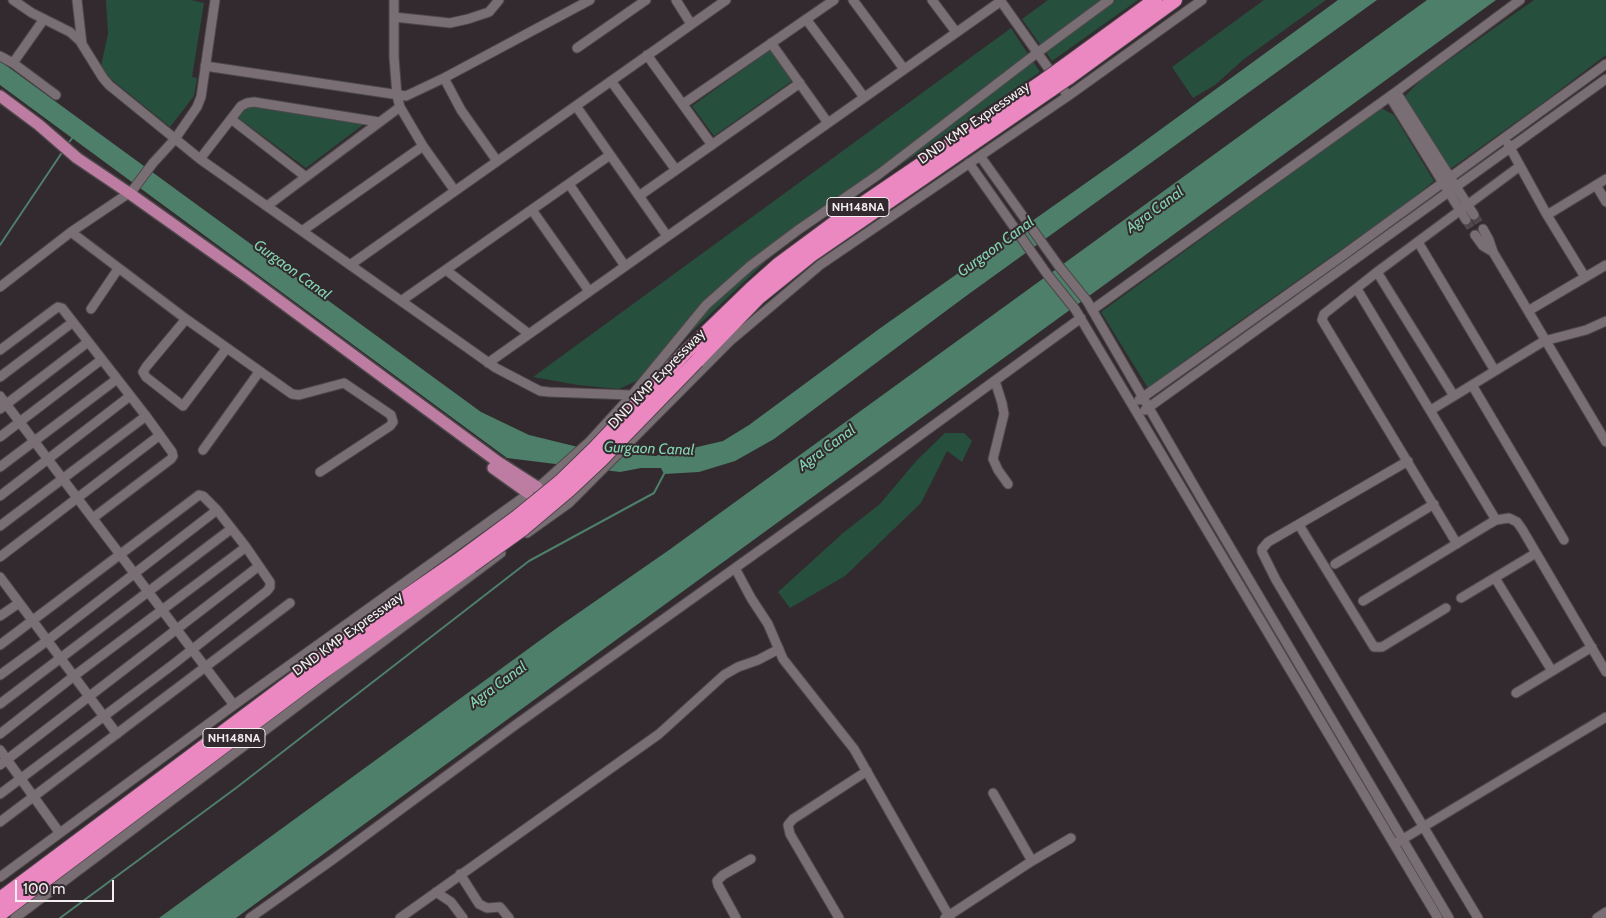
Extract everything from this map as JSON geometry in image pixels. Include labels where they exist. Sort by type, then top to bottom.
[{"type":"highway","name":"DND KMP Expressway","points":[[1064,74],[1155,0]]},
{"type":"highway","name":"DND KMP Expressway","points":[[0,914],[324,671],[467,561],[560,482],[691,356],[750,289],[779,264],[833,224],[1175,0]]},
{"type":"highway","name":"DND KMP Expressway","points":[[0,899],[370,622],[467,561]]},
{"type":"main road","points":[[0,96],[31,119],[55,145]]},
{"type":"main road","points":[[0,104],[75,160],[129,192],[270,294],[498,462],[533,490]]},
{"type":"street","points":[[13,0],[32,13],[70,32],[82,44],[106,82],[175,139],[488,363],[540,390],[549,392],[632,395]]},
{"type":"street","points":[[77,0],[82,44]]},
{"type":"street","points":[[0,287],[70,232],[129,192],[175,139],[201,96],[215,0]]},
{"type":"street","points":[[394,0],[397,96],[400,107],[423,146],[455,191]]},
{"type":"street","points":[[394,17],[450,23],[489,12],[499,0]]},
{"type":"street","points":[[205,66],[397,96],[409,95],[590,0]]},
{"type":"street","points":[[577,48],[646,0]]},
{"type":"street","points":[[676,0],[692,24]]},
{"type":"street","points":[[350,265],[726,0]]},
{"type":"street","points":[[683,104],[834,0]]},
{"type":"street","points":[[852,0],[904,69]]},
{"type":"street","points":[[932,0],[956,32]]},
{"type":"street","points":[[488,363],[1001,0],[1068,96]]},
{"type":"street","points":[[0,877],[234,704],[533,490],[582,448],[632,395],[662,356],[706,305],[750,266],[798,230],[878,175],[1109,0]]},
{"type":"street","points":[[14,918],[569,503],[599,475],[621,450],[730,341],[820,265],[1068,96],[1202,0]]},
{"type":"street","points":[[1092,310],[1393,94],[1520,0]]},
{"type":"street","points":[[13,63],[44,19]]},
{"type":"street","points":[[806,19],[864,97]]},
{"type":"street","points":[[771,43],[828,123]]},
{"type":"street","points":[[0,56],[13,63],[56,95]]},
{"type":"street","points":[[647,56],[712,145]]},
{"type":"street","points":[[1132,405],[1606,64]]},
{"type":"street","points":[[444,78],[461,110],[497,161]]},
{"type":"street","points":[[1138,414],[1606,79]]},
{"type":"street","points":[[611,81],[676,170]]},
{"type":"street","points":[[639,196],[800,83]]},
{"type":"street","points":[[1393,94],[1470,218]]},
{"type":"street","points":[[200,158],[241,106],[254,102],[379,122]]},
{"type":"street","points":[[576,106],[667,236]]},
{"type":"street","points":[[267,206],[400,107]]},
{"type":"street","points":[[231,119],[306,177]]},
{"type":"street","points":[[1504,138],[1547,215],[1585,277]]},
{"type":"street","points":[[302,231],[423,146]]},
{"type":"street","points":[[401,301],[610,155]]},
{"type":"street","points":[[980,156],[1046,249],[1087,301],[1399,842],[1438,918]]},
{"type":"street","points":[[969,163],[1047,274],[1076,309],[1132,405],[1399,842],[1449,918]]},
{"type":"street","points":[[1457,544],[1322,323],[1322,320],[1324,314],[1377,272],[1520,166]]},
{"type":"street","points":[[1547,215],[1606,179]]},
{"type":"street","points":[[569,184],[625,266]]},
{"type":"street","points":[[1596,185],[1606,202]]},
{"type":"street","points":[[532,210],[589,292]]},
{"type":"street","points":[[70,232],[259,372],[295,395],[344,383],[393,418],[393,422],[386,430],[320,472]]},
{"type":"street","points":[[1479,232],[1490,240],[1493,252],[1544,341],[1606,442]]},
{"type":"street","points":[[1418,242],[1495,371]]},
{"type":"street","points":[[1528,311],[1606,265]]},
{"type":"street","points":[[91,309],[118,269]]},
{"type":"street","points":[[446,270],[529,334]]},
{"type":"street","points":[[1377,272],[1454,396]]},
{"type":"street","points":[[1357,288],[1496,520]]},
{"type":"street","points":[[0,350],[57,308],[62,308],[172,452],[172,458],[93,518]]},
{"type":"street","points":[[250,918],[1081,318]]},
{"type":"street","points":[[186,319],[146,367],[144,372],[146,376],[183,406],[226,348]]},
{"type":"street","points":[[1431,410],[1544,341],[1586,330],[1606,321]]},
{"type":"street","points":[[0,377],[73,322]]},
{"type":"street","points":[[3,407],[88,342]]},
{"type":"street","points":[[662,356],[688,382]]},
{"type":"street","points":[[0,437],[101,360]]},
{"type":"street","points":[[204,450],[259,372]]},
{"type":"street","points":[[0,467],[116,379]]},
{"type":"street","points":[[995,381],[1004,414],[993,459],[1008,484]]},
{"type":"street","points":[[1472,385],[1564,540]]},
{"type":"street","points":[[0,396],[3,407],[20,422],[234,704]]},
{"type":"street","points":[[0,496],[130,396]]},
{"type":"street","points":[[0,526],[146,416]]},
{"type":"street","points":[[0,557],[160,435]]},
{"type":"street","points":[[1408,461],[1264,546],[1262,549],[1263,556],[1478,918]]},
{"type":"street","points":[[0,645],[199,495],[203,496],[217,510],[269,580],[269,589],[158,676],[0,794]]},
{"type":"street","points":[[1335,564],[1434,504]]},
{"type":"street","points":[[0,675],[217,510]]},
{"type":"street","points":[[496,516],[516,542]]},
{"type":"street","points":[[1363,601],[1496,520],[1509,518],[1516,522],[1536,552],[1606,672]]},
{"type":"street","points":[[1299,525],[1374,647],[1382,647],[1446,608]]},
{"type":"street","points":[[0,704],[231,529]]},
{"type":"street","points":[[0,734],[246,547]]},
{"type":"street","points":[[1461,598],[1536,552]]},
{"type":"street","points":[[3,762],[259,566]]},
{"type":"street","points":[[736,568],[751,598],[768,624],[786,664],[854,749],[948,917],[1032,861],[1071,838]]},
{"type":"street","points":[[1495,578],[1552,671]]},
{"type":"street","points":[[1,582],[19,602],[117,734]]},
{"type":"street","points":[[0,616],[19,602]]},
{"type":"street","points":[[0,822],[290,603]]},
{"type":"street","points":[[1516,694],[1592,647]]},
{"type":"street","points":[[400,918],[659,734],[724,675],[779,649]]},
{"type":"street","points":[[1399,842],[1606,718]]},
{"type":"street","points":[[0,750],[3,762],[21,778],[59,832]]},
{"type":"street","points":[[839,918],[790,834],[788,826],[793,819],[867,771]]},
{"type":"street","points":[[993,793],[1032,861]]},
{"type":"street","points":[[736,918],[717,881],[723,875],[751,859]]},
{"type":"street","points":[[460,874],[479,904],[487,908],[500,907],[509,918]]},
{"type":"street","points":[[436,892],[451,902],[463,918]]},
{"type":"street","points":[[1597,918],[1606,912]]},
{"type":"shaded area","points":[[106,0],[191,0],[204,3],[192,77],[197,78],[194,96],[170,127],[100,70],[108,34]]},
{"type":"shaded area","points":[[1048,0],[1138,0],[1052,61],[1022,19]]},
{"type":"shaded area","points":[[1264,0],[1326,0],[1244,59],[1215,85],[1193,98],[1172,67]]},
{"type":"shaded area","points":[[1534,0],[1606,0],[1606,55],[1449,170],[1404,97],[1422,79]]},
{"type":"shaded area","points":[[1011,28],[1040,72],[798,233],[643,378],[619,389],[578,385],[533,377]]},
{"type":"shaded area","points":[[770,50],[792,81],[714,136],[692,106]]},
{"type":"shaded area","points":[[247,104],[364,124],[306,168],[237,117]]},
{"type":"shaded area","points":[[1380,109],[1394,115],[1434,181],[1406,204],[1148,388],[1101,312]]},
{"type":"shaded area","points":[[945,433],[964,433],[972,441],[962,462],[947,451],[921,503],[845,576],[790,608],[778,592],[843,533],[880,504],[917,460]]},
{"type":"water","name":"Gurgaon Canal","points":[[1338,0],[1377,0],[966,296],[774,439],[735,461],[699,472],[664,474],[661,468],[641,468],[620,472],[507,458],[0,85],[0,61],[481,412],[529,435],[578,447],[616,453],[656,456],[671,449],[693,448],[723,441],[749,425],[879,329],[1127,154]]},
{"type":"water","name":"Agra Canal","points":[[1427,0],[1496,0],[236,918],[159,918],[561,625],[669,550]]},
{"type":"waterway","points":[[67,145],[73,137]]},
{"type":"waterway","points":[[0,245],[63,151]]},
{"type":"waterway","points":[[60,918],[236,788],[529,561],[654,493],[665,472]]},
{"type":"tunnel","points":[[1474,215],[1483,229]]},
{"type":"tunnel","points":[[1466,220],[1475,235]]}]
